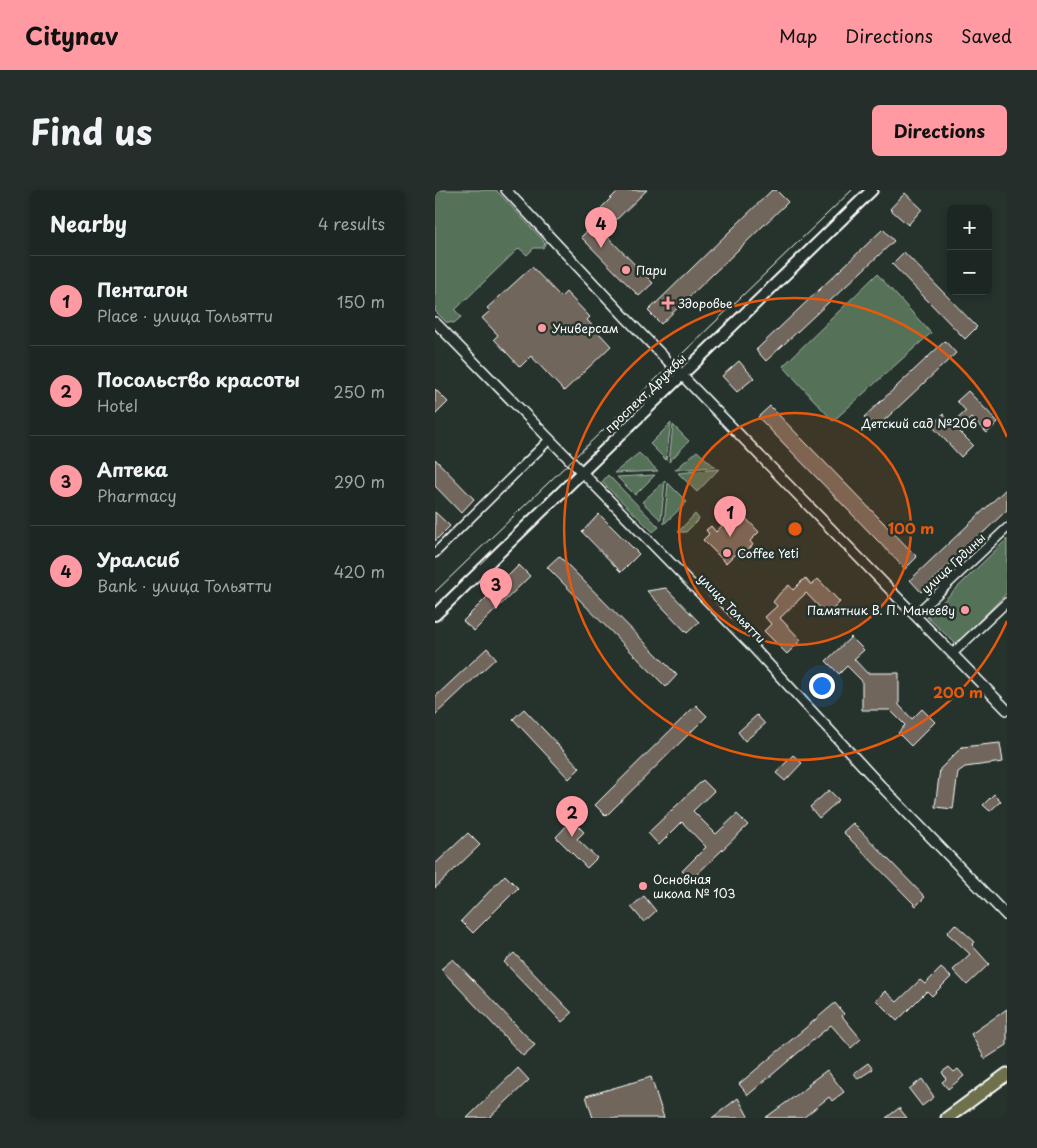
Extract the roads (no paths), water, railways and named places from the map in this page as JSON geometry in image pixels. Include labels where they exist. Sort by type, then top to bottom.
[{"type":"main road","name":"проспект Дружбы","points":[[435,615],[872,190]]},
{"type":"main road","points":[[947,1118],[1007,1074]]},
{"type":"street","points":[[506,190],[1007,710]]},
{"type":"street","name":"улица Тольятти","points":[[435,322],[748,642],[883,788],[1007,916]]},
{"type":"street","points":[[435,553],[550,439]]},
{"type":"street","name":"улица Грдины","points":[[915,614],[1007,528]]},
{"type":"street","points":[[952,654],[1007,602]]},
{"type":"tram line","points":[[435,592],[852,190]]},
{"type":"place","name":"Уралсиб","points":[[601,248]]},
{"type":"place","name":"Пари","points":[[626,270]]},
{"type":"place","name":"Здоровье","points":[[668,303]]},
{"type":"place","name":"Универсам","points":[[542,328]]},
{"type":"place","name":"Детский сад №206","points":[[987,423]]},
{"type":"place","name":"Пентагон","points":[[730,537]]},
{"type":"place","name":"Coffee Yeti","points":[[727,553]]},
{"type":"place","name":"Аптека","points":[[496,609]]},
{"type":"place","name":"Памятник В. П. Манееву","points":[[965,610]]},
{"type":"place","name":"Посольство красоты","points":[[572,837]]},
{"type":"place","name":"Основная школа № 103","points":[[643,886]]}]
